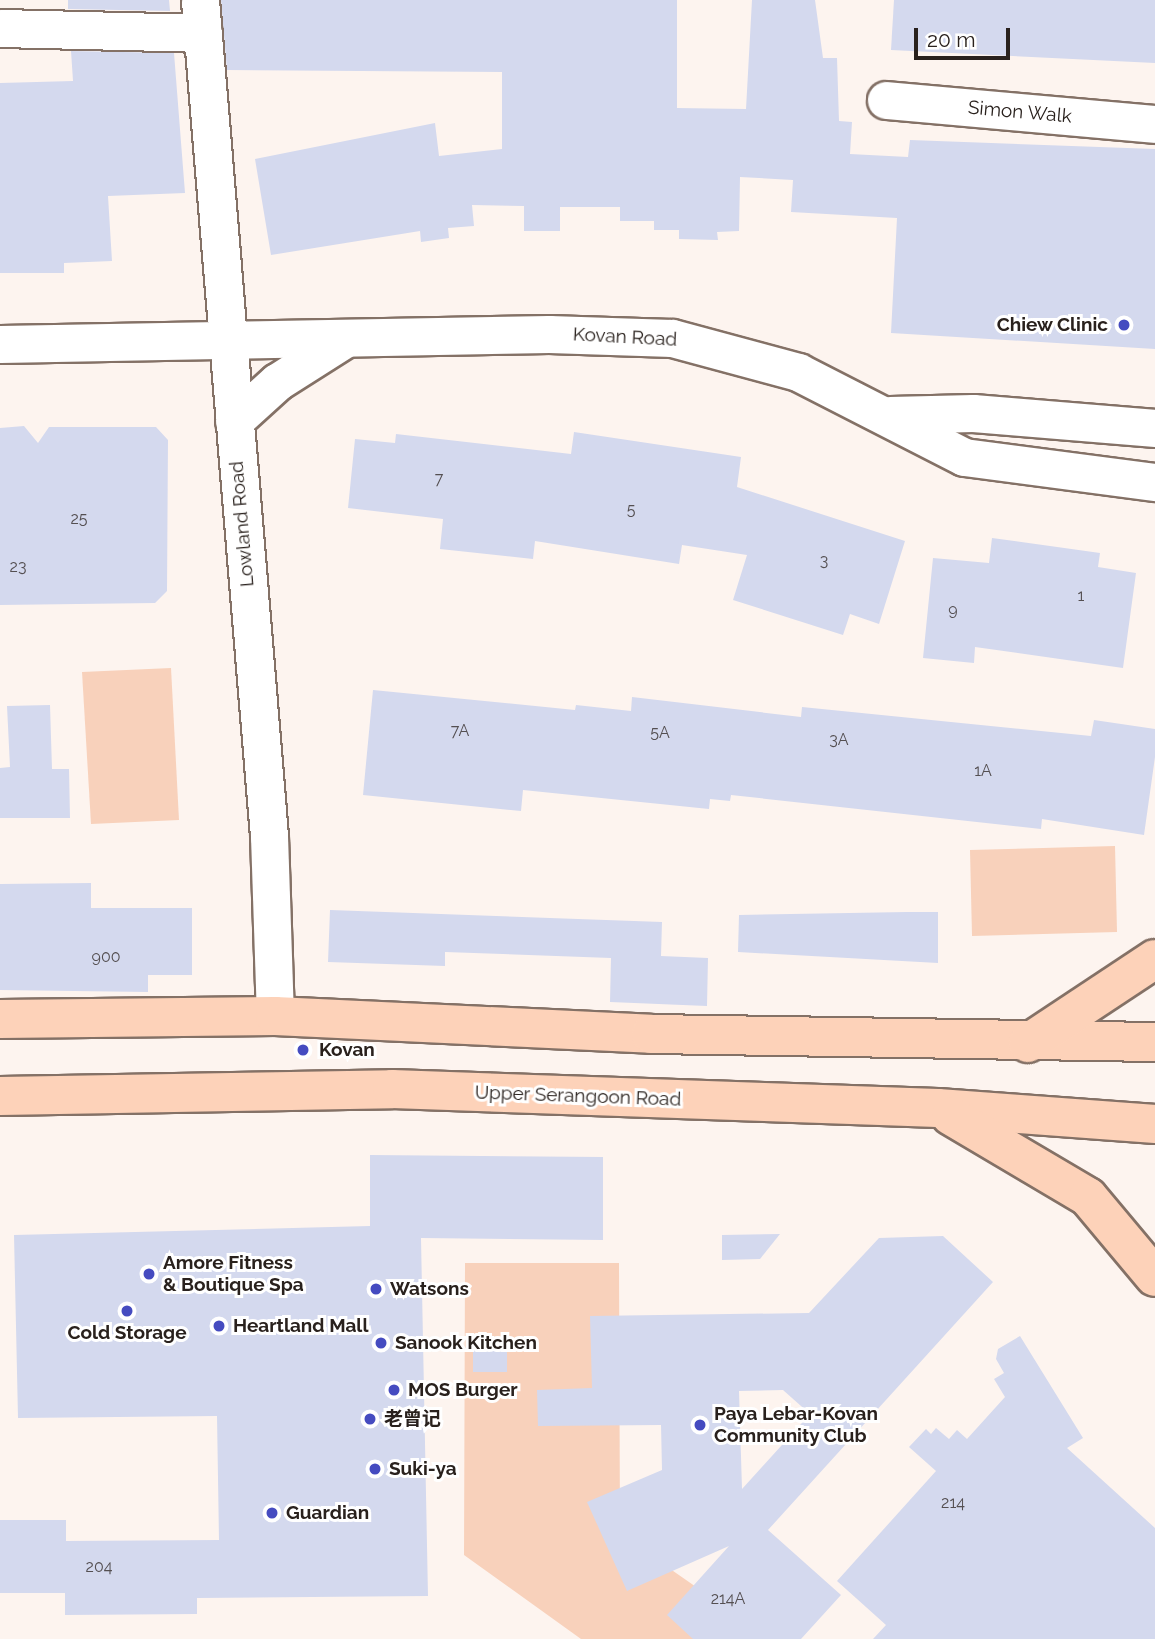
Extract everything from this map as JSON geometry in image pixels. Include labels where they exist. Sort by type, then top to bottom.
[{"type":"main road","points":[[1028,1043],[1155,959]]},
{"type":"main road","points":[[0,1019],[275,1016],[651,1034],[1028,1043],[1155,1042]]},
{"type":"main road","name":"Upper Serangoon Road","points":[[0,1096],[392,1089],[938,1108],[1155,1124]]},
{"type":"main road","points":[[938,1108],[1088,1197],[1155,1277]]},
{"type":"street","name":"Lowland Road","points":[[0,28],[201,16],[269,836],[275,1016]]},
{"type":"street","name":"Simon Walk","points":[[886,100],[1155,124]]},
{"type":"street","name":"Kovan Road","points":[[0,344],[347,338],[672,338],[758,357],[890,415],[964,457],[1155,482]]},
{"type":"street","points":[[234,421],[277,382],[347,338]]},
{"type":"street","name":"Kovan Road","points":[[890,415],[974,413],[1155,428]]},
{"type":"shaded area","points":[[171,668],[179,820],[91,824],[82,672]]},
{"type":"shaded area","points":[[1115,846],[1117,932],[972,936],[970,850]]},
{"type":"shaded area","points":[[465,1263],[619,1263],[620,1534],[771,1639],[581,1639],[464,1555]]},
{"type":"building","points":[[68,0],[169,0],[170,11],[68,9]]},
{"type":"building","points":[[221,0],[677,0],[677,108],[746,109],[752,0],[815,0],[823,58],[837,58],[839,121],[852,122],[850,154],[908,157],[910,140],[1155,149],[1155,349],[891,333],[897,218],[791,212],[793,180],[740,177],[739,231],[717,232],[718,240],[679,239],[679,230],[654,230],[654,221],[620,221],[620,207],[560,207],[560,231],[524,231],[524,206],[472,205],[474,226],[448,228],[449,238],[421,242],[420,231],[271,255],[255,159],[435,123],[439,156],[502,149],[502,72],[227,70]]},
{"type":"building","points":[[894,0],[1155,0],[1155,63],[891,50]]},
{"type":"building","points":[[71,51],[174,53],[185,193],[108,196],[112,261],[64,263],[64,273],[0,273],[0,83],[73,81]]},
{"type":"building","points":[[24,426],[38,443],[49,427],[156,427],[168,440],[167,591],[155,603],[0,605],[0,428]]},
{"type":"building","points":[[574,432],[741,457],[737,487],[905,541],[879,624],[850,614],[843,635],[733,600],[747,555],[682,545],[679,564],[535,541],[533,559],[440,549],[443,519],[348,508],[355,439],[395,443],[396,434],[571,454]]},
{"type":"building","points":[[992,538],[1100,553],[1098,567],[1136,573],[1123,668],[975,647],[974,663],[923,658],[933,558],[989,563]]},
{"type":"building","points":[[373,690],[575,710],[576,705],[631,711],[632,697],[801,717],[802,707],[1091,736],[1094,720],[1155,729],[1155,757],[1144,835],[1042,819],[1041,829],[731,795],[730,801],[710,799],[709,809],[523,790],[521,811],[363,795]]},
{"type":"building","points":[[50,705],[52,769],[69,769],[70,818],[0,818],[0,768],[10,767],[7,706]]},
{"type":"building","points":[[91,883],[91,908],[192,908],[192,975],[148,975],[148,992],[0,990],[0,884]]},
{"type":"building","points":[[330,910],[662,922],[661,956],[708,958],[707,1006],[610,1002],[611,958],[445,952],[445,966],[328,962]]},
{"type":"building","points":[[938,912],[938,963],[738,952],[739,915]]},
{"type":"building","name":"Heartland Mall","points":[[370,1155],[603,1157],[603,1240],[421,1238],[428,1596],[197,1598],[197,1614],[65,1615],[65,1593],[0,1593],[0,1520],[66,1520],[66,1541],[219,1540],[217,1416],[18,1418],[14,1235],[370,1226]]},
{"type":"building","points":[[780,1234],[760,1259],[722,1260],[722,1235]]},
{"type":"building","name":"Paya Lebar-Kovan Community Club","points":[[943,1236],[993,1282],[768,1530],[841,1595],[801,1639],[693,1639],[667,1615],[729,1546],[627,1591],[587,1502],[662,1470],[661,1425],[538,1426],[537,1390],[592,1388],[590,1316],[809,1313],[879,1238]],"holes":[[[783,1390],[810,1414],[742,1489],[739,1391]]]},
{"type":"building","points":[[1020,1336],[1083,1438],[1067,1448],[1155,1528],[1155,1639],[873,1639],[886,1625],[837,1581],[936,1471],[909,1447],[926,1429],[931,1434],[936,1428],[949,1439],[957,1430],[967,1439],[1005,1397],[994,1379],[1004,1373],[996,1359],[998,1349]]},
{"type":"building","points":[[507,1346],[507,1372],[473,1372],[473,1347]]},
{"type":"place","name":"Chiew Clinic","points":[[1124,325]]},
{"type":"place","name":"Kovan","points":[[303,1050]]},
{"type":"place","name":"Amore Fitness & Boutique Spa","points":[[149,1274]]},
{"type":"place","name":"Watsons","points":[[376,1289]]},
{"type":"place","name":"Cold Storage","points":[[127,1311]]},
{"type":"place","name":"Heartland Mall","points":[[219,1326]]},
{"type":"place","name":"Sanook Kitchen","points":[[381,1343]]},
{"type":"place","name":"MOS Burger","points":[[394,1390]]},
{"type":"place","name":"老曾记","points":[[370,1419]]},
{"type":"place","name":"Paya Lebar-Kovan Community Club","points":[[700,1425]]},
{"type":"place","name":"Suki-ya","points":[[375,1469]]},
{"type":"place","name":"Guardian","points":[[272,1513]]}]
